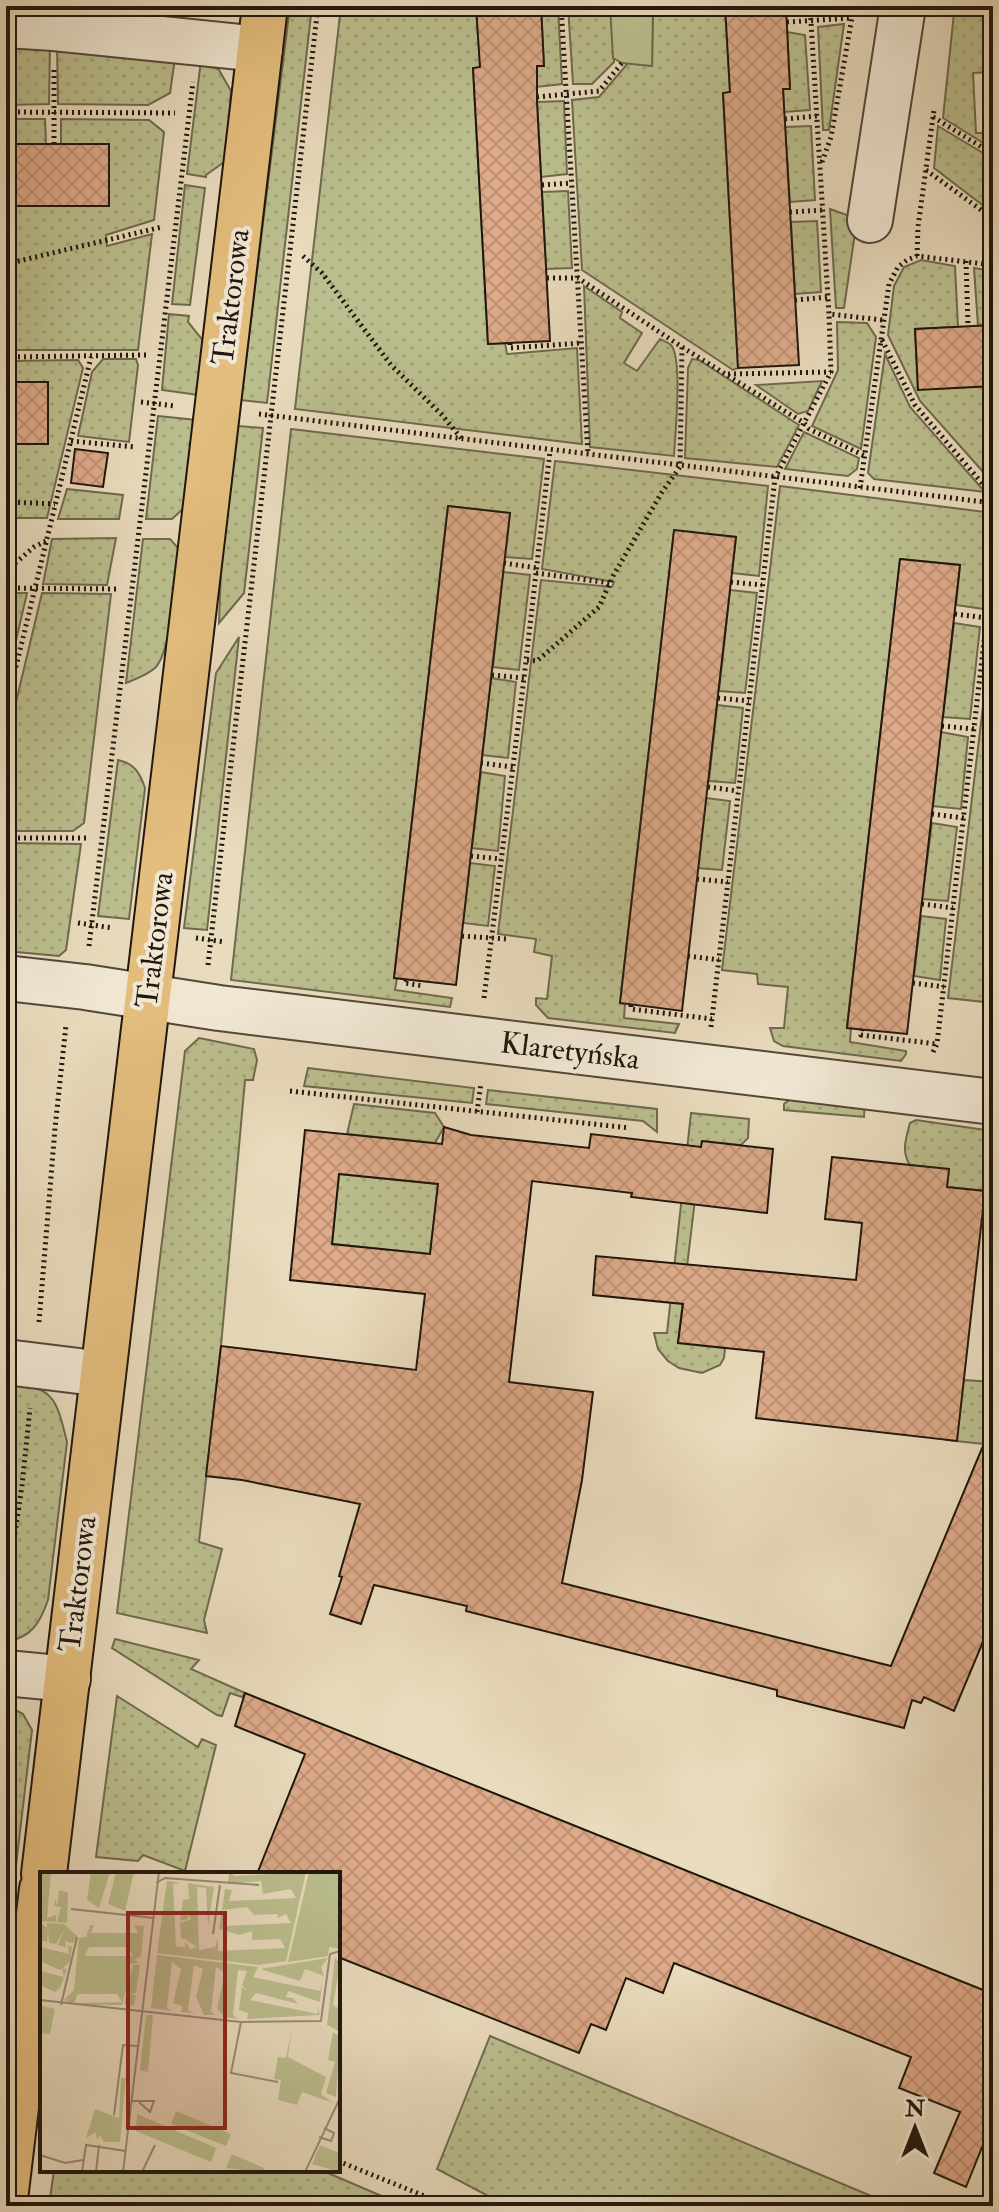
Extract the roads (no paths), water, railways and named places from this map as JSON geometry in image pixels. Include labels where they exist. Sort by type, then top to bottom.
[{"type":"main road","name":"Traktorowa","points":[[44,1872],[265,6]]},
{"type":"main road","points":[[6,2191],[40,1917]]},
{"type":"street","points":[[870,220],[903,6]]},
{"type":"street","points":[[6,25],[260,49]]},
{"type":"street","name":"Klaretyńska","points":[[6,978],[993,1102]]},
{"type":"street","points":[[20,1363],[103,1374]]},
{"type":"street","points":[[6,1673],[68,1679]]}]
